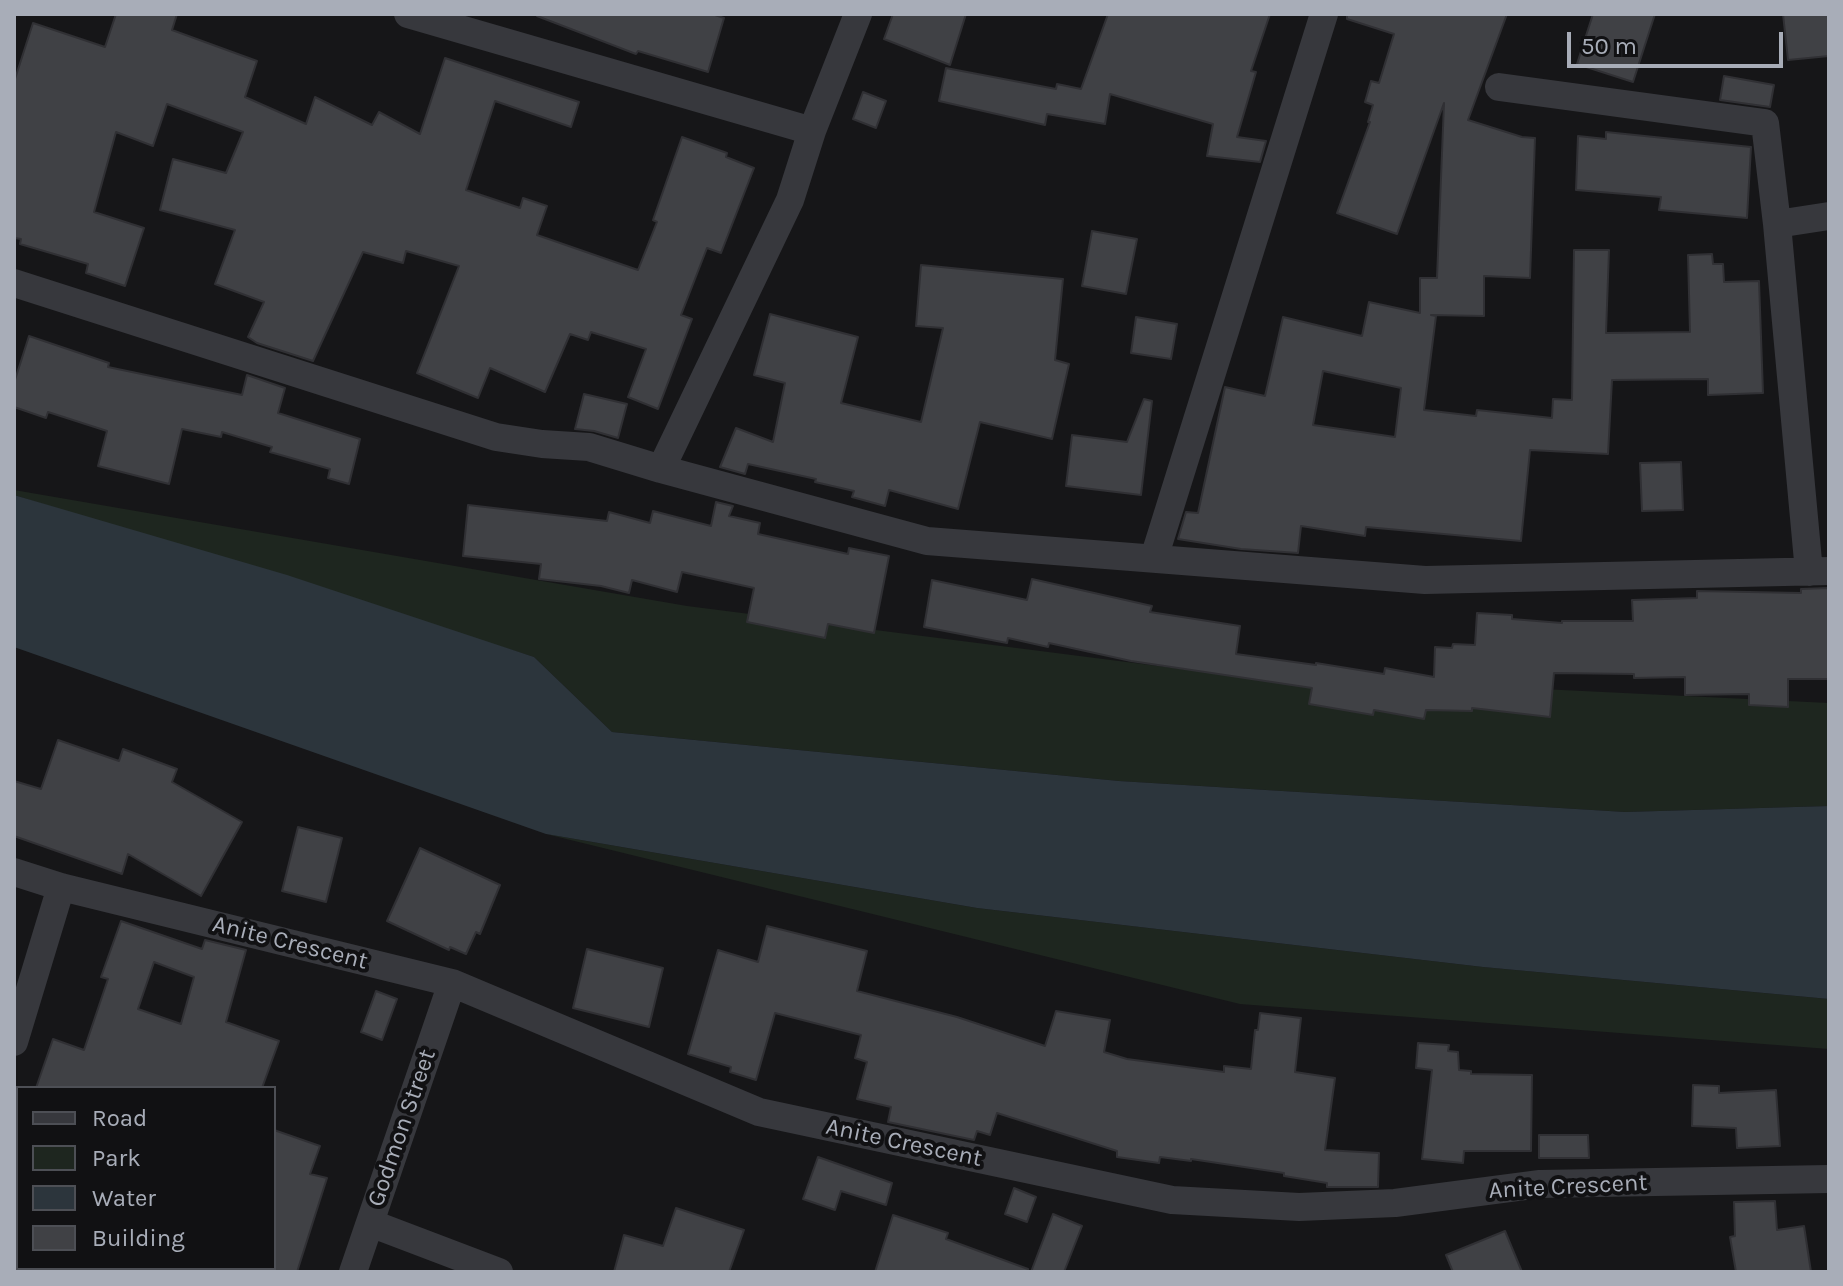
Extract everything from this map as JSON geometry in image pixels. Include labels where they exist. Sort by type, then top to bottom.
[{"type":"street","points":[[408,14],[812,131]]},
{"type":"street","points":[[661,469],[790,200],[812,131],[858,14]]},
{"type":"street","points":[[1154,558],[1324,14]]},
{"type":"street","points":[[14,283],[496,437],[589,447],[927,541],[1425,580],[1819,571],[1765,123],[1499,87]]},
{"type":"street","points":[[1777,224],[1829,216]]},
{"type":"street","name":"Anite Crescent","points":[[14,872],[61,887],[452,983],[759,1112],[1172,1200],[1299,1207],[1395,1203],[1540,1184],[1829,1179]]},
{"type":"street","points":[[14,1042],[61,887]]},
{"type":"street","name":"Godmon Street","points":[[353,1272],[452,983]]},
{"type":"street","points":[[370,1223],[499,1272]]},
{"type":"green space","points":[[14,490],[687,606],[1213,673],[1829,703],[1829,806],[1625,812],[1119,781],[612,732],[534,657],[14,495]]},
{"type":"green space","points":[[546,834],[977,908],[1483,967],[1829,999],[1829,1049],[1240,1004]]},
{"type":"water","points":[[14,495],[287,575],[534,657],[612,732],[1119,781],[1625,812],[1829,806],[1829,999],[1483,967],[977,908],[546,834],[14,647]]},
{"type":"building","points":[[116,14],[177,14],[172,30],[257,61],[245,97],[306,124],[315,97],[372,125],[379,112],[420,134],[445,58],[579,102],[571,127],[495,101],[466,190],[520,208],[523,198],[547,206],[537,235],[638,270],[657,222],[653,220],[682,137],[727,153],[726,157],[754,168],[721,253],[707,248],[681,315],[692,319],[658,409],[628,397],[646,349],[591,332],[588,340],[570,334],[545,392],[490,368],[478,398],[417,373],[459,266],[406,251],[403,263],[363,252],[313,361],[257,343],[248,337],[264,302],[215,284],[235,230],[160,210],[173,159],[226,173],[243,132],[167,104],[153,146],[116,132],[94,212],[144,228],[125,286],[86,273],[88,264],[20,244],[21,239],[14,238],[14,82],[33,23],[105,47]]},
{"type":"building","points":[[537,14],[712,14],[724,18],[708,72],[638,51],[636,54]]},
{"type":"building","points":[[893,14],[966,14],[950,65],[884,39]]},
{"type":"building","points":[[1108,14],[1270,14],[1251,71],[1256,72],[1237,137],[1266,141],[1260,162],[1207,156],[1213,124],[1110,94],[1105,124],[1047,114],[1045,125],[939,101],[946,68],[1056,89],[1057,84],[1081,89]]},
{"type":"building","points":[[1347,14],[1507,14],[1468,120],[1522,137],[1535,138],[1530,278],[1484,276],[1484,316],[1431,315],[1436,316],[1424,410],[1476,416],[1477,410],[1552,418],[1553,399],[1572,400],[1574,250],[1609,250],[1606,333],[1690,332],[1688,255],[1712,254],[1713,264],[1723,264],[1724,282],[1759,281],[1763,393],[1708,395],[1708,379],[1612,380],[1608,454],[1530,450],[1521,541],[1366,527],[1365,536],[1301,526],[1298,553],[1241,549],[1178,539],[1186,512],[1198,513],[1225,387],[1265,396],[1283,317],[1362,336],[1369,302],[1420,313],[1420,278],[1437,278],[1444,103],[1397,234],[1337,213],[1370,122],[1373,105],[1365,102],[1371,81],[1379,83],[1394,34],[1347,19]],"holes":[[[1323,371],[1401,388],[1395,437],[1313,425]]]},
{"type":"building","points":[[1593,14],[1655,14],[1633,82],[1577,64]]},
{"type":"building","points":[[1783,14],[1829,14],[1829,56],[1788,60]]},
{"type":"building","points":[[1724,76],[1774,85],[1770,107],[1720,100]]},
{"type":"building","points":[[863,92],[886,101],[876,128],[853,119]]},
{"type":"building","points":[[1606,132],[1751,147],[1747,218],[1659,210],[1661,197],[1576,190],[1578,136],[1606,139]]},
{"type":"building","points":[[1092,231],[1137,239],[1126,294],[1082,286]]},
{"type":"building","points":[[921,265],[1063,279],[1055,360],[1069,364],[1052,439],[980,422],[958,509],[889,490],[885,506],[852,497],[854,491],[815,482],[816,479],[748,464],[745,474],[720,467],[736,428],[773,442],[785,383],[754,375],[770,314],[858,337],[841,403],[921,422],[943,328],[916,326]]},
{"type":"building","points":[[1136,317],[1177,324],[1171,359],[1131,353]]},
{"type":"building","points":[[29,336],[109,363],[108,367],[242,395],[247,375],[285,388],[278,413],[360,439],[349,484],[328,478],[330,469],[270,452],[272,447],[222,432],[221,437],[182,429],[169,484],[98,466],[107,431],[48,412],[46,418],[14,407],[14,383]]},
{"type":"building","points":[[584,394],[627,404],[618,438],[575,429]]},
{"type":"building","points":[[1144,399],[1152,401],[1141,495],[1066,486],[1072,435],[1127,442]]},
{"type":"building","points":[[1681,462],[1683,510],[1642,511],[1640,463]]},
{"type":"building","points":[[716,502],[733,506],[729,516],[760,523],[758,534],[848,554],[849,548],[889,556],[874,633],[828,624],[825,638],[747,622],[754,588],[682,572],[677,592],[632,580],[629,593],[601,586],[539,579],[541,564],[463,556],[468,505],[607,521],[609,512],[650,523],[653,511],[711,526]]},
{"type":"building","points":[[1032,579],[1152,606],[1150,612],[1240,626],[1236,654],[1384,674],[1385,668],[1434,677],[1435,647],[1475,645],[1477,613],[1562,623],[1633,621],[1632,600],[1697,598],[1697,591],[1801,593],[1801,589],[1829,588],[1829,679],[1788,679],[1788,707],[1749,705],[1749,694],[1685,695],[1685,677],[1634,678],[1634,674],[1554,673],[1550,717],[1472,708],[1472,711],[1426,710],[1424,719],[1374,710],[1373,715],[1309,704],[1312,688],[1131,661],[1049,643],[1048,647],[1008,638],[1007,643],[924,627],[932,580],[1027,600]]},
{"type":"building","points":[[58,740],[119,761],[123,749],[177,769],[172,782],[242,822],[201,896],[128,854],[122,874],[14,836],[14,781],[41,789]]},
{"type":"building","points":[[298,827],[342,838],[326,902],[282,891]]},
{"type":"building","points":[[420,848],[500,885],[480,934],[476,932],[466,954],[450,947],[449,950],[387,921]]},
{"type":"building","points":[[121,921],[202,949],[205,940],[246,950],[226,1022],[279,1041],[263,1086],[37,1086],[53,1039],[84,1050],[108,979],[101,977]],"holes":[[[154,962],[194,977],[181,1024],[138,1009]]]},
{"type":"building","points":[[767,926],[867,951],[857,991],[957,1017],[1045,1046],[1056,1011],[1110,1020],[1104,1052],[1127,1059],[1224,1072],[1224,1066],[1251,1069],[1260,1013],[1301,1018],[1295,1072],[1335,1078],[1325,1150],[1379,1153],[1378,1187],[1327,1187],[1327,1183],[1284,1176],[1284,1173],[1191,1159],[1160,1157],[1159,1163],[1117,1157],[1117,1151],[997,1113],[990,1135],[977,1131],[974,1140],[888,1122],[891,1107],[857,1099],[867,1062],[855,1058],[861,1035],[775,1013],[756,1080],[730,1072],[731,1067],[688,1054],[718,950],[758,962]]},
{"type":"building","points":[[587,949],[663,968],[649,1027],[573,1008]]},
{"type":"building","points":[[376,991],[397,999],[382,1040],[361,1032]]},
{"type":"building","points":[[1418,1043],[1449,1045],[1448,1051],[1458,1052],[1459,1070],[1471,1071],[1471,1074],[1532,1075],[1531,1151],[1464,1151],[1463,1163],[1422,1159],[1432,1070],[1416,1068]]},
{"type":"building","points":[[1693,1085],[1719,1086],[1719,1093],[1776,1090],[1780,1146],[1737,1148],[1736,1128],[1692,1126]]},
{"type":"building","points":[[276,1131],[320,1146],[310,1174],[327,1178],[297,1272],[274,1272]]},
{"type":"building","points":[[1539,1135],[1588,1135],[1589,1158],[1539,1158]]},
{"type":"building","points":[[818,1157],[892,1183],[886,1205],[841,1191],[835,1210],[803,1199]]},
{"type":"building","points":[[1014,1188],[1036,1197],[1027,1222],[1005,1214]]},
{"type":"building","points":[[1775,1201],[1777,1230],[1804,1226],[1811,1272],[1736,1272],[1730,1237],[1735,1236],[1734,1202]]},
{"type":"building","points":[[676,1208],[744,1230],[729,1272],[614,1272],[624,1235],[663,1246]]},
{"type":"building","points":[[1053,1214],[1082,1226],[1064,1272],[1031,1272]]},
{"type":"building","points":[[893,1215],[948,1233],[946,1239],[1028,1269],[1028,1272],[875,1272]]},
{"type":"building","points":[[1505,1231],[1522,1272],[1453,1272],[1446,1255]]}]
